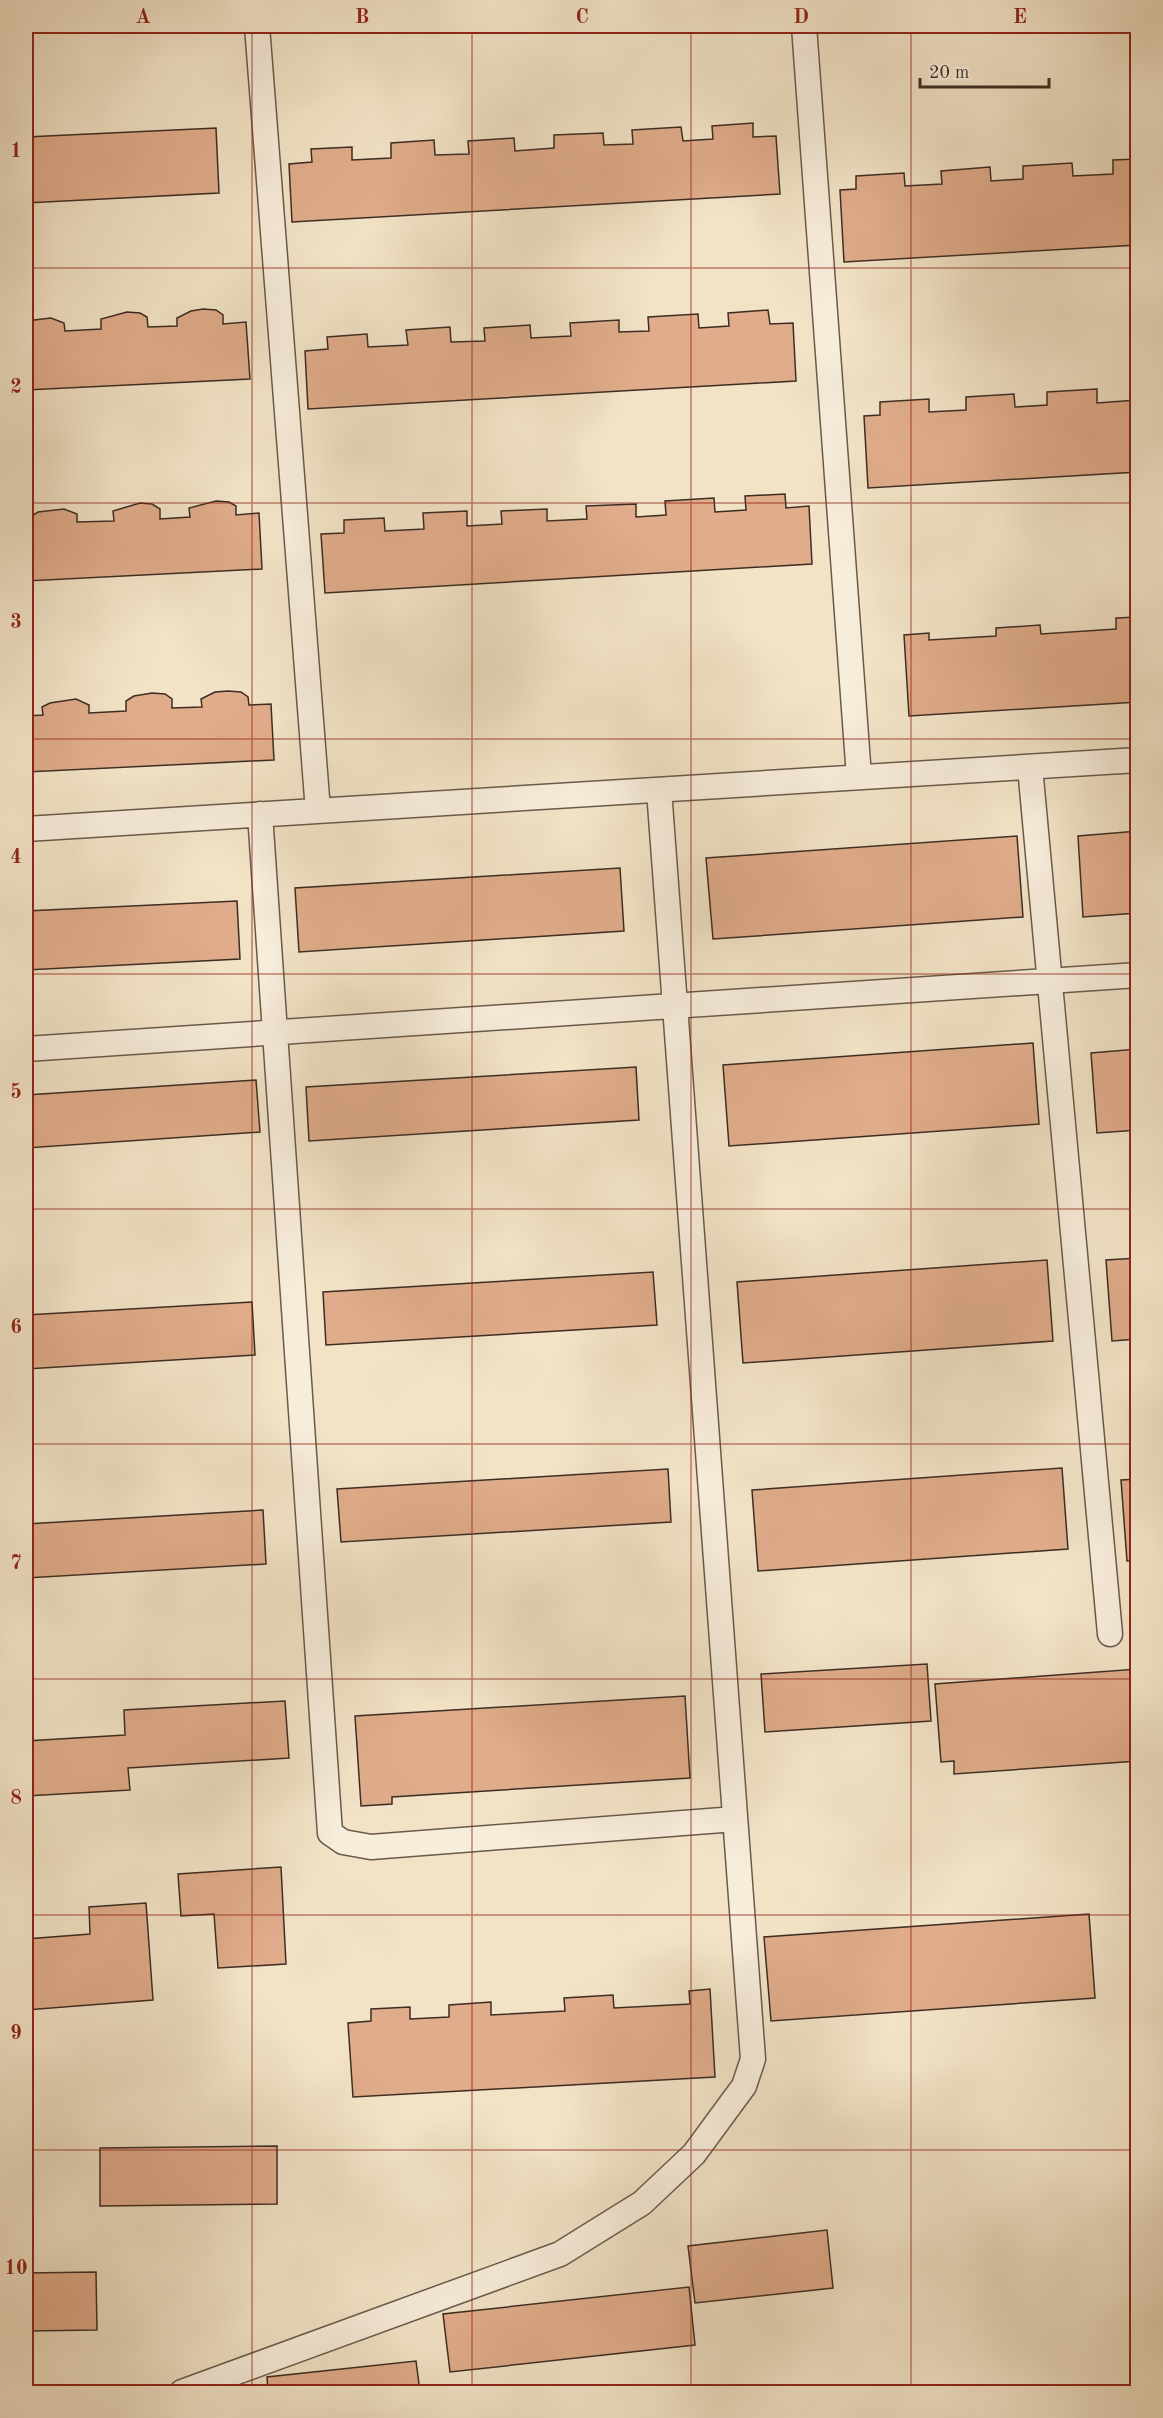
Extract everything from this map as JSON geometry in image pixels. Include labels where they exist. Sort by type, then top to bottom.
[{"type":"lane","points":[[257,26],[318,811]]},
{"type":"lane","points":[[804,26],[859,777]]},
{"type":"lane","points":[[26,829],[1137,760]]},
{"type":"lane","points":[[1030,767],[1110,1634]]},
{"type":"lane","points":[[182,2392],[560,2253],[642,2203],[694,2154],[744,2086],[753,2060],[659,790]]},
{"type":"lane","points":[[260,814],[330,1833],[343,1842],[371,1847],[735,1819]]},
{"type":"lane","points":[[26,1049],[1137,975]]},
{"type":"building","points":[[834,26],[960,26],[835,33]]},
{"type":"building","points":[[753,123],[753,137],[776,136],[780,194],[292,222],[289,164],[312,162],[311,149],[352,147],[352,160],[391,158],[391,143],[434,140],[435,155],[469,154],[468,141],[514,138],[515,151],[554,148],[554,135],[603,133],[604,145],[633,144],[632,130],[681,127],[683,141],[713,139],[712,126]]},
{"type":"building","points":[[216,128],[219,193],[26,203],[26,137]]},
{"type":"building","points":[[1138,159],[1138,245],[844,262],[840,190],[856,189],[856,176],[904,173],[905,186],[942,184],[941,171],[990,167],[991,181],[1023,179],[1023,166],[1072,163],[1073,176],[1113,174],[1113,160]]},
{"type":"building","points":[[216,310],[223,315],[223,324],[246,322],[250,379],[26,390],[26,321],[51,318],[64,323],[65,331],[101,329],[101,319],[127,312],[140,313],[147,317],[148,327],[177,326],[177,318],[191,311]]},
{"type":"building","points":[[768,310],[770,324],[793,323],[796,381],[308,409],[305,351],[328,349],[327,337],[367,334],[368,347],[408,345],[406,330],[450,327],[451,342],[485,341],[484,328],[530,325],[531,338],[571,336],[570,323],[619,320],[619,332],[649,331],[648,317],[698,314],[699,328],[729,326],[728,313]]},
{"type":"building","points":[[1137,387],[1138,472],[868,488],[864,416],[880,415],[880,402],[929,399],[929,412],[966,410],[966,397],[1014,394],[1015,407],[1047,405],[1047,392],[1097,389],[1097,403],[1137,400]]},
{"type":"building","points":[[785,494],[786,508],[809,506],[812,564],[325,593],[321,534],[344,533],[344,520],[384,518],[385,531],[424,529],[423,513],[467,511],[467,526],[502,524],[501,511],[547,509],[547,521],[587,519],[586,506],[636,504],[636,517],[666,515],[665,501],[714,498],[715,512],[746,510],[745,496]]},
{"type":"building","points":[[216,501],[229,502],[236,506],[236,515],[259,513],[262,569],[26,581],[26,525],[30,525],[30,517],[38,512],[64,509],[77,514],[77,522],[114,521],[113,511],[140,503],[152,504],[160,509],[160,519],[190,517],[189,508]]},
{"type":"building","points":[[1138,617],[1138,702],[909,716],[904,635],[929,633],[929,640],[996,636],[996,628],[1040,625],[1041,634],[1116,629],[1116,618]]},
{"type":"building","points":[[215,692],[241,692],[248,697],[249,705],[271,704],[274,760],[26,772],[26,716],[43,715],[42,707],[50,703],[76,699],[89,705],[89,713],[126,711],[126,701],[134,696],[152,693],[165,694],[172,699],[172,708],[202,707],[201,699]]},
{"type":"building","points":[[1138,831],[1138,913],[1083,917],[1078,836]]},
{"type":"building","points":[[1017,836],[1023,917],[713,939],[706,858]]},
{"type":"building","points":[[620,868],[624,931],[299,952],[295,888]]},
{"type":"building","points":[[237,901],[240,959],[26,970],[26,911]]},
{"type":"building","points":[[1033,1043],[1039,1124],[729,1146],[723,1065]]},
{"type":"building","points":[[1138,1049],[1138,1130],[1097,1133],[1091,1053]]},
{"type":"building","points":[[636,1067],[639,1120],[309,1141],[306,1087]]},
{"type":"building","points":[[256,1080],[260,1132],[26,1148],[26,1095]]},
{"type":"building","points":[[1138,1258],[1138,1339],[1112,1341],[1106,1260]]},
{"type":"building","points":[[1047,1260],[1053,1341],[743,1363],[737,1282]]},
{"type":"building","points":[[653,1272],[657,1325],[326,1345],[323,1292]]},
{"type":"building","points":[[252,1302],[255,1355],[26,1369],[26,1315]]},
{"type":"building","points":[[1062,1468],[1068,1549],[758,1571],[752,1490]]},
{"type":"building","points":[[668,1469],[671,1522],[341,1542],[337,1489]]},
{"type":"building","points":[[1138,1479],[1138,1560],[1127,1561],[1121,1480]]},
{"type":"building","points":[[263,1510],[266,1564],[26,1578],[26,1524]]},
{"type":"building","points":[[927,1664],[931,1721],[765,1732],[761,1674]]},
{"type":"building","points":[[1138,1669],[1138,1761],[954,1774],[954,1761],[941,1762],[935,1684]]},
{"type":"building","points":[[685,1696],[690,1778],[392,1797],[392,1804],[361,1806],[355,1716]]},
{"type":"building","points":[[285,1701],[289,1758],[128,1768],[130,1790],[26,1796],[26,1741],[125,1735],[124,1710]]},
{"type":"building","points":[[281,1867],[286,1964],[218,1968],[214,1914],[181,1916],[178,1874]]},
{"type":"building","points":[[146,1903],[153,2000],[26,2010],[26,1939],[90,1934],[89,1907]]},
{"type":"building","points":[[1089,1914],[1095,1998],[771,2021],[764,1937]]},
{"type":"building","points":[[710,1989],[715,2077],[353,2097],[348,2023],[371,2021],[371,2009],[410,2007],[410,2019],[449,2017],[449,2005],[491,2002],[491,2015],[565,2011],[564,1998],[613,1995],[614,2008],[690,2004],[689,1991]]},
{"type":"building","points":[[277,2146],[277,2204],[100,2206],[100,2148]]},
{"type":"building","points":[[827,2230],[833,2288],[695,2303],[688,2246]]},
{"type":"building","points":[[96,2272],[97,2330],[26,2331],[26,2273]]},
{"type":"building","points":[[689,2287],[695,2345],[450,2372],[443,2314]]},
{"type":"building","points":[[416,2361],[420,2392],[268,2392],[267,2377]]}]
